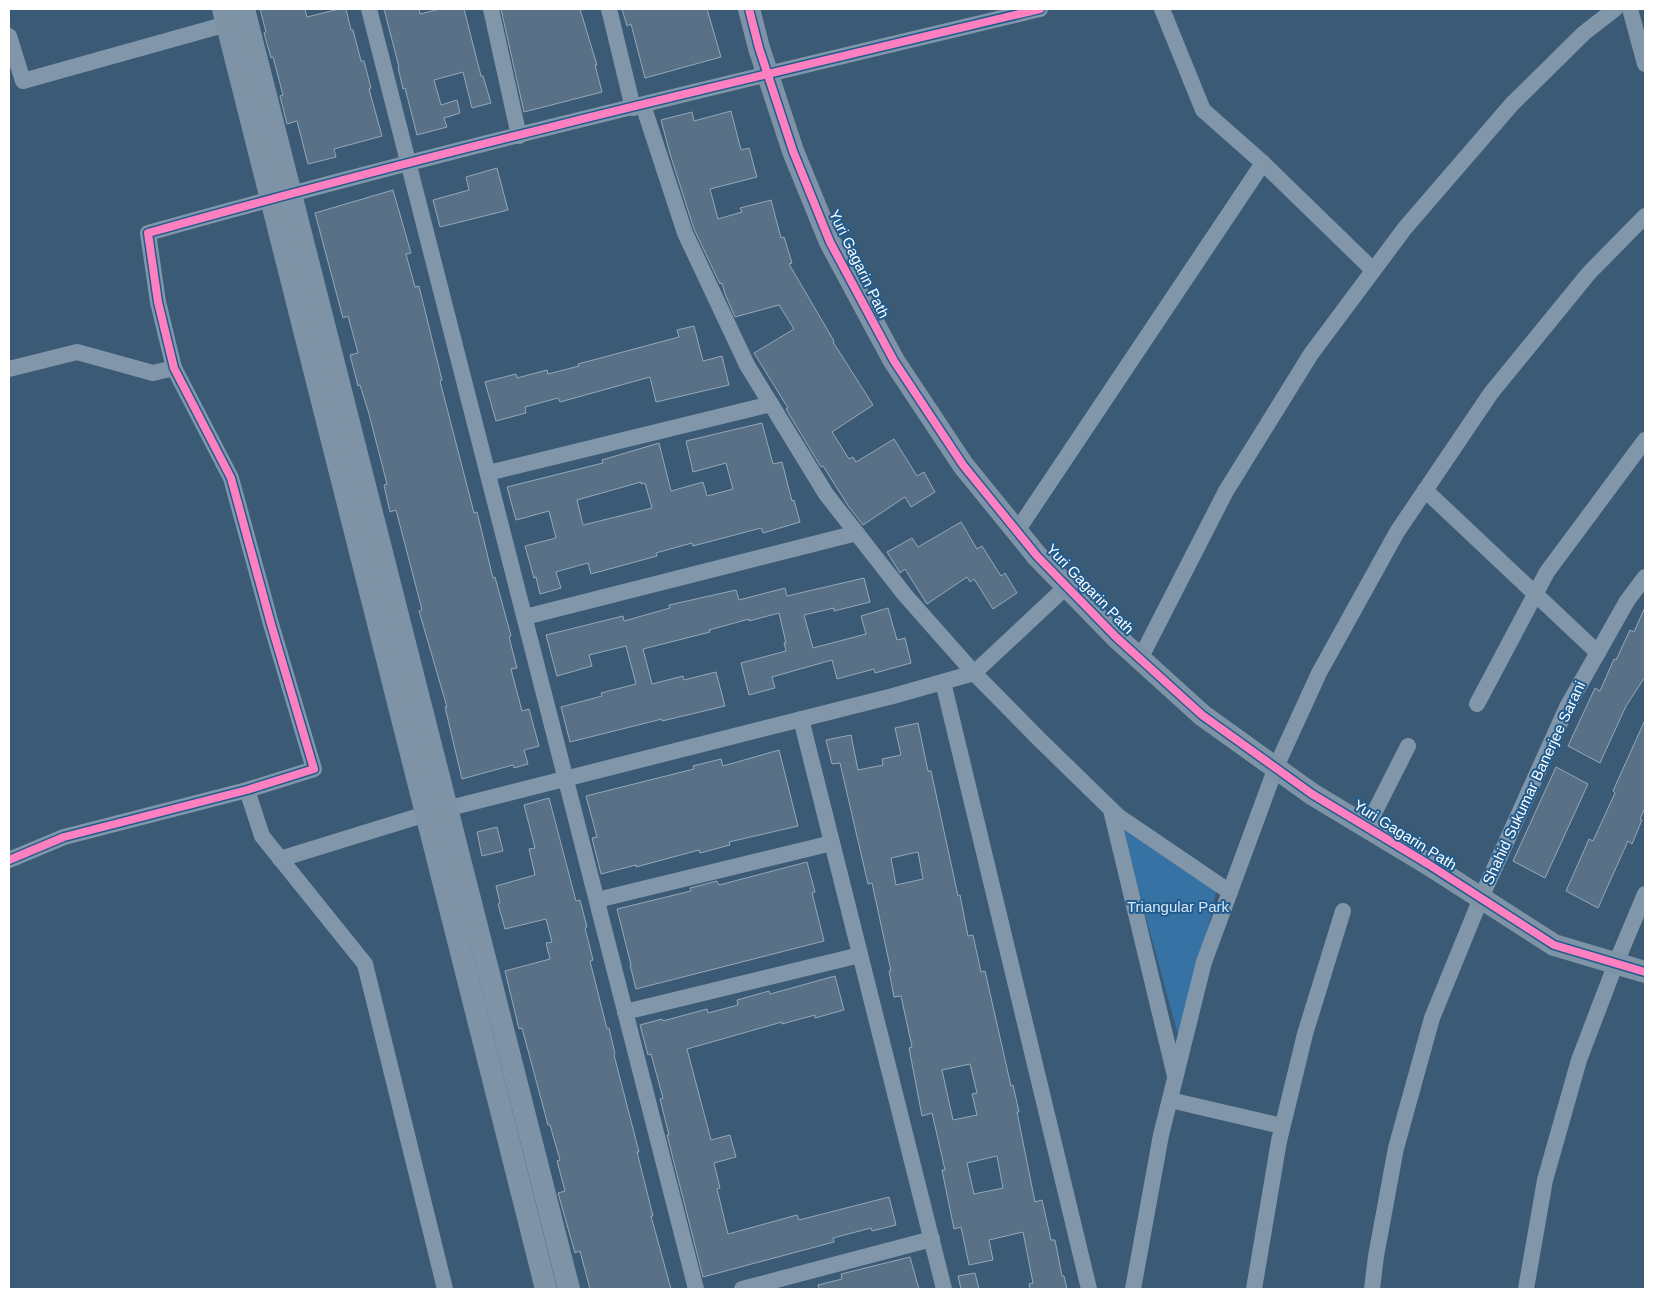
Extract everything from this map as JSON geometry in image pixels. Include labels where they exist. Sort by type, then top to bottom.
[{"type":"street","points":[[244,9],[281,196],[437,811],[569,1289]]},
{"type":"street","points":[[369,9],[696,1289]]},
{"type":"street","points":[[491,9],[519,136]]},
{"type":"street","points":[[609,9],[638,106],[685,233],[747,365],[826,494],[905,595],[974,673],[1038,738],[1118,816],[1230,892]]},
{"type":"street","name":"Yuri Gagarin Path","points":[[749,9],[793,151],[830,242],[894,361],[964,465],[1037,556],[1116,637],[1202,715],[1312,794],[1554,945],[1645,972]]},
{"type":"street","points":[[9,860],[64,838],[247,790],[314,769],[271,624],[231,478],[174,368],[158,302],[148,233],[281,196],[638,106],[1040,9]]},
{"type":"street","points":[[1162,9],[1203,110],[1263,163],[1373,270]]},
{"type":"street","points":[[1140,659],[1226,491],[1311,354],[1405,228],[1512,104],[1584,32],[1615,9]]},
{"type":"street","points":[[1630,9],[1645,64]]},
{"type":"street","points":[[9,36],[23,81],[225,16],[281,196]]},
{"type":"street","points":[[1017,531],[1263,163]]},
{"type":"street","points":[[1133,1289],[1161,1135],[1204,962],[1276,767],[1319,673],[1397,532],[1491,393],[1589,273],[1645,216]]},
{"type":"street","points":[[9,368],[77,352],[153,374],[174,368]]},
{"type":"street","points":[[488,473],[771,404]]},
{"type":"street","points":[[1477,704],[1547,572],[1645,440]]},
{"type":"street","points":[[1425,490],[1598,653]]},
{"type":"street","points":[[525,617],[857,533]]},
{"type":"street","name":"Shahid Sukumar Banerjee Sarani","points":[[1372,1289],[1376,1256],[1396,1148],[1432,1018],[1481,898],[1567,707],[1628,601],[1645,577]]},
{"type":"street","points":[[280,859],[437,811],[974,673],[1067,586]]},
{"type":"street","points":[[943,682],[1089,1289]]},
{"type":"street","points":[[801,719],[944,1289]]},
{"type":"street","points":[[1366,827],[1408,746]]},
{"type":"street","points":[[247,790],[262,836],[365,964],[445,1289]]},
{"type":"street","points":[[1112,810],[1175,1078]]},
{"type":"street","points":[[437,811],[546,1289]]},
{"type":"street","points":[[597,900],[832,843]]},
{"type":"street","points":[[1526,1289],[1548,1171],[1579,1060],[1645,894]]},
{"type":"street","points":[[1254,1289],[1282,1126],[1305,1034],[1343,911]]},
{"type":"street","points":[[625,1012],[860,955]]},
{"type":"street","points":[[1170,1100],[1282,1126]]},
{"type":"street","points":[[742,1289],[932,1239]]},
{"type":"green space","name":"Triangular Park","points":[[1118,816],[1216,892],[1182,1049]]},
{"type":"building","points":[[260,9],[305,9],[307,17],[346,9],[361,61],[364,61],[371,88],[369,89],[382,136],[334,149],[336,157],[308,164],[297,121],[287,124],[280,96],[283,95],[273,57],[271,58],[264,33],[266,32]]},
{"type":"building","points":[[384,9],[419,9],[420,14],[440,9],[464,9],[481,76],[483,76],[491,103],[472,108],[463,72],[434,80],[441,105],[457,100],[460,113],[444,118],[447,127],[417,135],[405,88],[403,89]]},
{"type":"building","points":[[501,9],[580,9],[597,65],[595,65],[602,92],[524,112]]},
{"type":"building","points":[[622,9],[707,9],[721,57],[645,78],[631,24],[627,26]]},
{"type":"building","points":[[731,111],[741,150],[749,148],[757,177],[710,189],[718,219],[742,212],[740,208],[771,200],[781,238],[784,237],[792,263],[789,264],[833,342],[873,405],[832,432],[849,459],[853,457],[856,462],[894,439],[917,476],[924,472],[935,492],[911,507],[905,497],[863,525],[823,466],[821,467],[754,353],[794,329],[779,305],[735,317],[722,283],[720,284],[694,229],[661,120],[692,112],[694,121]]},
{"type":"building","points":[[497,168],[508,210],[440,227],[433,200],[469,190],[466,177]]},
{"type":"building","points":[[393,190],[411,253],[406,254],[415,287],[419,286],[442,380],[440,381],[474,513],[477,512],[493,578],[495,577],[511,636],[509,637],[517,668],[511,669],[522,711],[529,709],[539,746],[524,750],[528,764],[514,768],[513,765],[462,779],[445,707],[447,707],[419,611],[422,610],[396,510],[390,512],[384,485],[387,484],[369,414],[360,385],[358,386],[350,355],[358,353],[348,316],[343,318],[315,213]]},
{"type":"building","points":[[694,326],[703,361],[722,356],[729,385],[656,402],[650,377],[560,402],[558,398],[525,407],[526,413],[496,421],[485,382],[516,374],[517,378],[547,370],[548,374],[579,366],[578,364],[679,337],[677,330]]},
{"type":"building","points":[[762,423],[773,464],[782,462],[792,501],[794,500],[800,522],[763,533],[761,528],[693,546],[692,543],[656,553],[657,556],[591,574],[588,563],[559,571],[556,572],[561,588],[540,594],[525,546],[556,538],[549,511],[516,520],[507,487],[603,463],[602,460],[659,443],[671,491],[703,482],[707,496],[733,489],[726,463],[693,472],[686,441]],"holes":[[[641,482],[641,484],[645,483],[652,508],[583,525],[577,500]]]},
{"type":"building","points":[[961,522],[977,549],[982,546],[1001,576],[1005,573],[1017,593],[993,609],[974,579],[970,582],[967,577],[927,604],[905,569],[900,573],[887,552],[912,538],[918,547]]},
{"type":"building","points":[[864,578],[870,602],[834,611],[834,608],[804,615],[813,648],[866,634],[861,616],[888,608],[897,640],[905,638],[911,663],[875,673],[874,669],[837,679],[832,660],[772,677],[775,688],[749,695],[741,663],[786,651],[784,643],[786,643],[779,613],[749,621],[749,619],[709,630],[710,632],[643,649],[652,684],[683,676],[684,680],[716,672],[725,706],[662,721],[662,719],[570,742],[561,707],[602,696],[601,693],[636,684],[626,646],[589,655],[592,666],[557,676],[546,635],[623,616],[624,621],[670,608],[669,605],[736,590],[739,600],[785,588],[787,596]]},
{"type":"building","points":[[1645,607],[1645,677],[1626,706],[1600,763],[1568,746],[1595,688],[1600,691],[1614,659],[1616,660],[1630,630],[1634,632]]},
{"type":"building","points":[[1645,720],[1645,808],[1640,819],[1642,820],[1632,844],[1628,841],[1598,908],[1566,891],[1589,839],[1593,841]]},
{"type":"building","points":[[918,723],[928,771],[931,771],[968,936],[973,935],[981,972],[985,971],[1011,1086],[1013,1085],[1035,1202],[1042,1200],[1051,1240],[1055,1240],[1062,1276],[1064,1276],[1067,1289],[1030,1289],[1029,1284],[1033,1283],[1023,1232],[989,1240],[993,1260],[969,1265],[961,1227],[954,1229],[942,1170],[945,1170],[932,1113],[922,1116],[909,1048],[912,1047],[901,996],[894,997],[889,971],[891,971],[872,883],[868,884],[840,763],[832,764],[826,740],[851,735],[858,770],[883,765],[882,759],[901,755],[895,728]],"holes":[[[918,852],[923,879],[896,885],[891,858]],[[970,1064],[977,1093],[972,1094],[977,1115],[953,1120],[942,1070]],[[997,1156],[1003,1188],[974,1194],[967,1163]]]},
{"type":"building","points":[[779,750],[798,826],[729,842],[730,845],[700,853],[699,850],[636,867],[636,865],[601,874],[592,838],[597,837],[586,796],[694,769],[693,766],[721,759],[723,766]]},
{"type":"building","points":[[1556,767],[1588,784],[1545,878],[1513,861]]},
{"type":"building","points":[[549,798],[576,901],[580,900],[587,927],[585,928],[593,960],[590,961],[607,1029],[609,1028],[639,1152],[637,1152],[653,1216],[651,1216],[671,1289],[590,1289],[580,1251],[575,1253],[558,1193],[565,1191],[557,1161],[560,1160],[550,1125],[548,1125],[522,1028],[519,1029],[505,971],[550,959],[546,943],[552,942],[546,919],[505,929],[498,904],[500,903],[496,886],[535,875],[529,849],[535,848],[524,805]]},
{"type":"building","points":[[497,827],[503,851],[482,856],[477,832]]},
{"type":"building","points":[[807,862],[815,892],[812,893],[824,941],[636,989],[617,909],[691,891],[690,888],[717,881],[719,885]]},
{"type":"building","points":[[835,976],[844,1010],[815,1018],[815,1015],[782,1024],[782,1022],[687,1049],[711,1140],[730,1135],[736,1157],[714,1163],[720,1188],[717,1189],[728,1234],[797,1215],[799,1220],[889,1197],[896,1225],[872,1231],[871,1228],[833,1238],[834,1242],[703,1277],[667,1135],[669,1135],[660,1099],[663,1098],[651,1054],[648,1055],[640,1025],[707,1009],[708,1013],[738,1005],[737,1000],[769,991],[770,994]]},
{"type":"building","points":[[910,1257],[919,1289],[819,1289],[818,1285],[842,1279],[841,1274]]},
{"type":"building","points":[[975,1273],[979,1289],[961,1289],[958,1276]]},
{"type":"cycle path","points":[[749,9],[759,48],[793,151],[830,242],[894,361],[963,465],[1037,556],[1116,637],[1202,715],[1312,794],[1428,864],[1554,945],[1645,972]]},
{"type":"cycle path","points":[[9,860],[64,837],[247,790],[314,769],[271,624],[231,478],[174,368],[158,302],[148,233],[481,144],[1040,9]]}]
